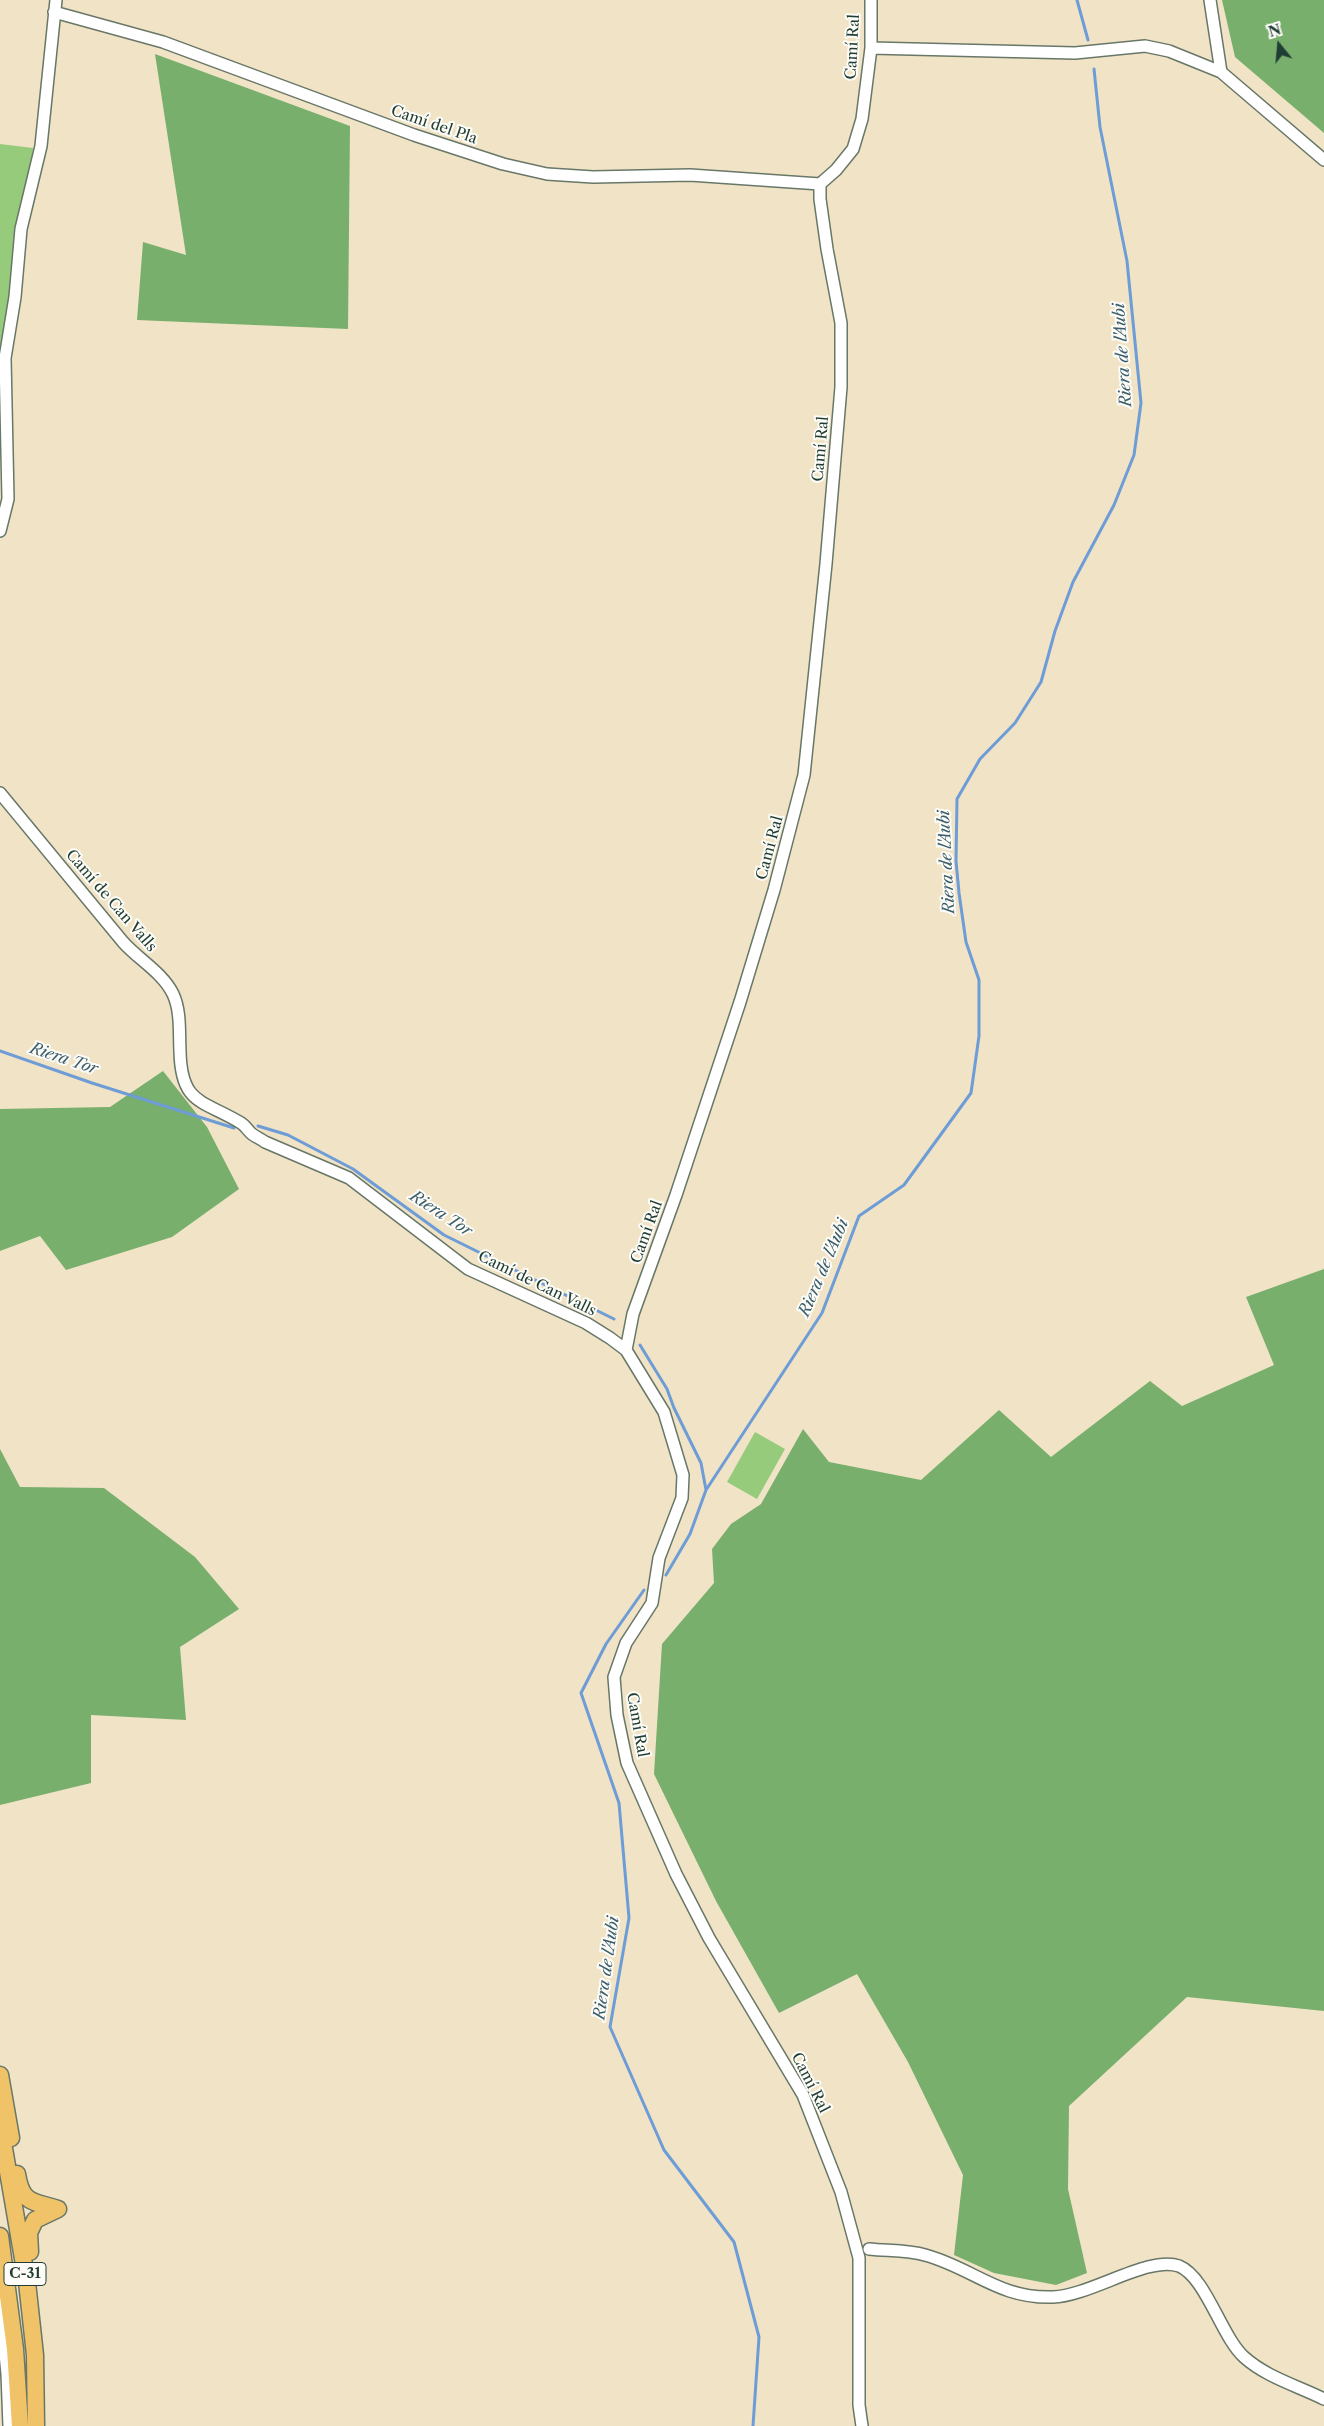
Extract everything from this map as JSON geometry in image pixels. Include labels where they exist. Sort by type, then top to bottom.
[{"type":"highway","points":[[0,2075],[20,2188],[33,2204],[58,2209],[35,2220],[28,2234],[42,2353],[36,2400]]},
{"type":"highway","name":"C-31","points":[[0,2124],[27,2282],[35,2355],[36,2426]]},
{"type":"highway","name":"C-31","points":[[0,2236],[15,2349],[20,2426]]},
{"type":"street","points":[[0,531],[8,499],[5,358],[15,297],[21,228],[41,146],[56,0]]},
{"type":"street","name":"Camí Ral","points":[[862,2426],[859,2405],[859,2258],[841,2192],[803,2095],[709,1938],[680,1882],[627,1763],[617,1715],[614,1676],[626,1644],[652,1602],[659,1558],[682,1498],[683,1475],[664,1412],[626,1350],[633,1314],[676,1195],[740,1002],[777,881],[804,775],[826,564],[841,387],[841,323],[827,249],[820,199],[820,184],[836,170],[853,149],[862,119],[871,48],[871,0]]},
{"type":"street","points":[[1210,0],[1221,72]]},
{"type":"street","name":"Camí del Pla","points":[[54,12],[163,42],[414,135],[503,164],[546,174],[593,177],[690,175],[820,184]]},
{"type":"street","points":[[871,48],[1075,53],[1145,46],[1169,51],[1221,72],[1324,160]]},
{"type":"street","name":"Camí de Can Valls","points":[[0,793],[134,955],[166,981],[174,996],[179,1016],[180,1060],[189,1092],[200,1102],[243,1124],[252,1134],[265,1142],[349,1178],[468,1268],[586,1323],[626,1350]]},
{"type":"street","points":[[869,2249],[924,2254],[946,2262],[996,2287],[1023,2297],[1054,2297],[1084,2292],[1158,2264],[1179,2266],[1194,2276],[1231,2342],[1244,2357],[1266,2373],[1324,2399]]},
{"type":"street","points":[[0,2303],[7,2374],[9,2426]]},
{"type":"green space","points":[[1222,0],[1324,0],[1324,133],[1235,57]]},
{"type":"green space","points":[[155,54],[350,126],[348,329],[137,320],[143,242],[186,255]]},
{"type":"green space","points":[[0,144],[33,148],[0,380]]},
{"type":"green space","points":[[163,1071],[207,1127],[239,1189],[172,1237],[66,1270],[40,1236],[0,1251],[0,1109],[110,1107]]},
{"type":"green space","points":[[1324,1269],[1324,2011],[1187,1997],[1069,2106],[1068,2189],[1087,2273],[1056,2285],[994,2273],[954,2255],[963,2175],[908,2062],[857,1974],[779,2013],[716,1901],[654,1774],[662,1644],[714,1583],[712,1549],[731,1524],[761,1504],[803,1429],[829,1462],[921,1480],[999,1410],[1051,1457],[1150,1381],[1182,1406],[1274,1365],[1246,1297]]},
{"type":"green space","points":[[755,1432],[785,1449],[757,1499],[727,1482]]},
{"type":"green space","points":[[0,1449],[20,1487],[104,1488],[195,1557],[239,1609],[180,1647],[186,1720],[91,1715],[91,1783],[0,1805]]},
{"type":"waterway","name":"Riera de l'Aubi","points":[[1077,0],[1088,40]]},
{"type":"waterway","name":"Riera de l'Aubi","points":[[666,1575],[690,1534],[706,1490],[822,1313],[859,1216],[904,1185],[971,1093],[979,1036],[979,980],[966,942],[959,893],[956,861],[957,799],[980,759],[1015,723],[1041,682],[1055,631],[1073,582],[1114,505],[1134,455],[1141,403],[1127,261],[1100,127],[1094,69]]},
{"type":"waterway","name":"Riera Tor","points":[[0,1051],[92,1083],[234,1128]]},
{"type":"waterway","name":"Riera Tor","points":[[258,1126],[288,1135],[353,1169],[444,1235],[614,1319]]},
{"type":"waterway","name":"Riera Tor","points":[[640,1345],[667,1389],[674,1408],[701,1463],[706,1490]]},
{"type":"waterway","name":"Riera de l'Aubi","points":[[644,1590],[606,1644],[581,1693],[619,1803],[629,1918],[610,2027],[664,2150],[734,2242],[759,2337],[753,2426]]}]
